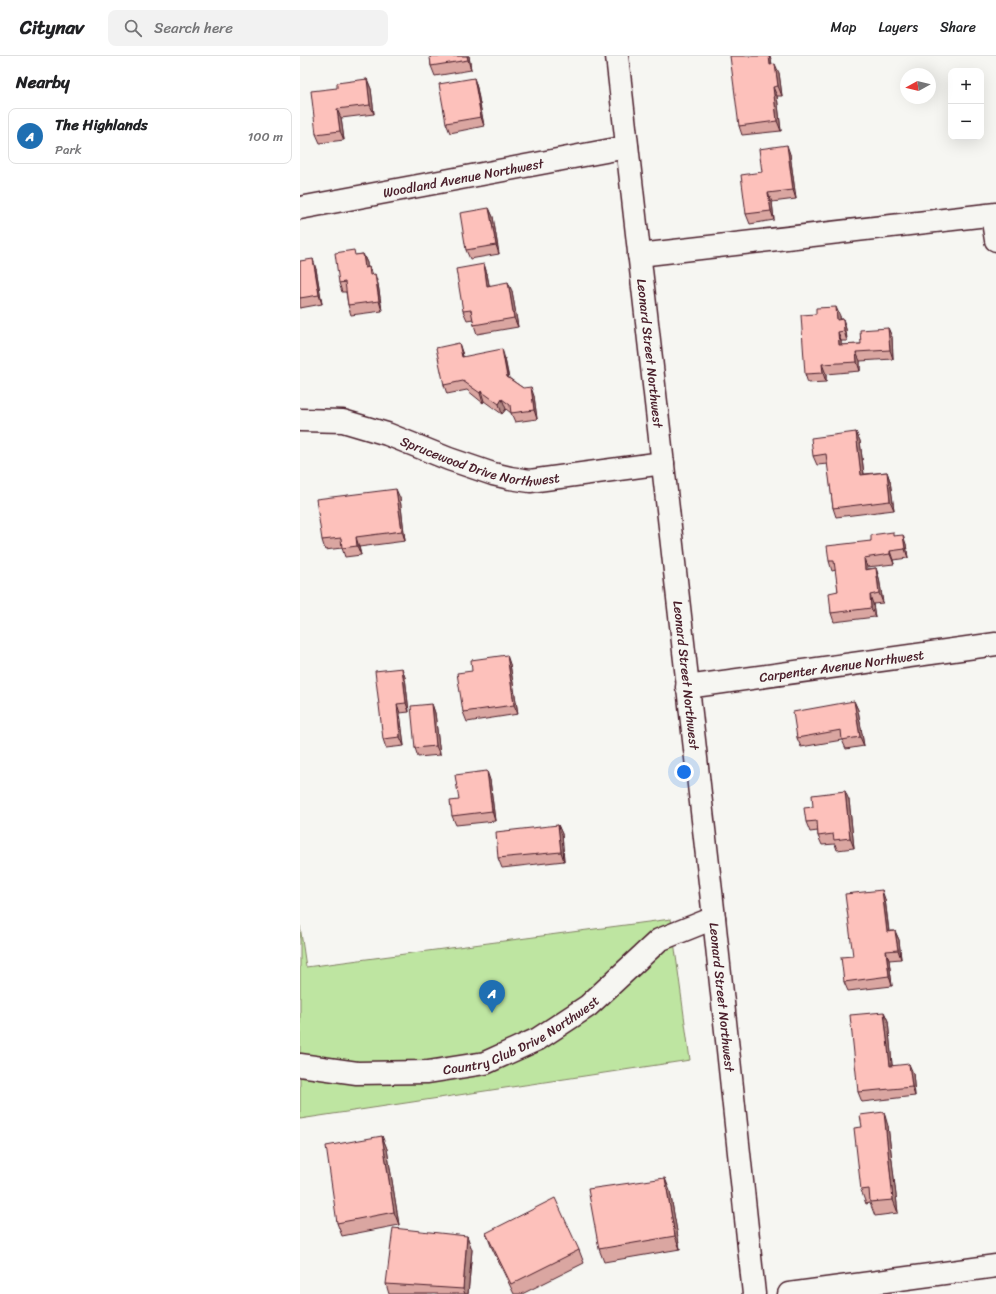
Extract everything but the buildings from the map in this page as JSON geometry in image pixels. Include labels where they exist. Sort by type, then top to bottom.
[{"type":"street","name":"Leonard Street Northwest","points":[[617,56],[714,918],[754,1294]]},
{"type":"street","name":"Woodland Avenue Northwest","points":[[300,208],[627,148]]},
{"type":"street","points":[[639,255],[994,215],[996,240]]},
{"type":"street","name":"Sprucewood Drive Northwest","points":[[300,420],[343,421],[386,434],[449,459],[493,474],[530,481],[663,463]]},
{"type":"street","name":"Carpenter Avenue Northwest","points":[[688,687],[996,644]]},
{"type":"street","name":"Country Club Drive Northwest","points":[[300,1065],[357,1073],[428,1072],[485,1063],[538,1039],[588,1006],[659,940],[714,918]]},
{"type":"street","points":[[789,1294],[996,1266]]},
{"type":"green space","points":[[671,919],[690,1060],[300,1119],[300,926],[306,967]]},
{"type":"place","name":"The Highlands","points":[[492,1013]]}]
